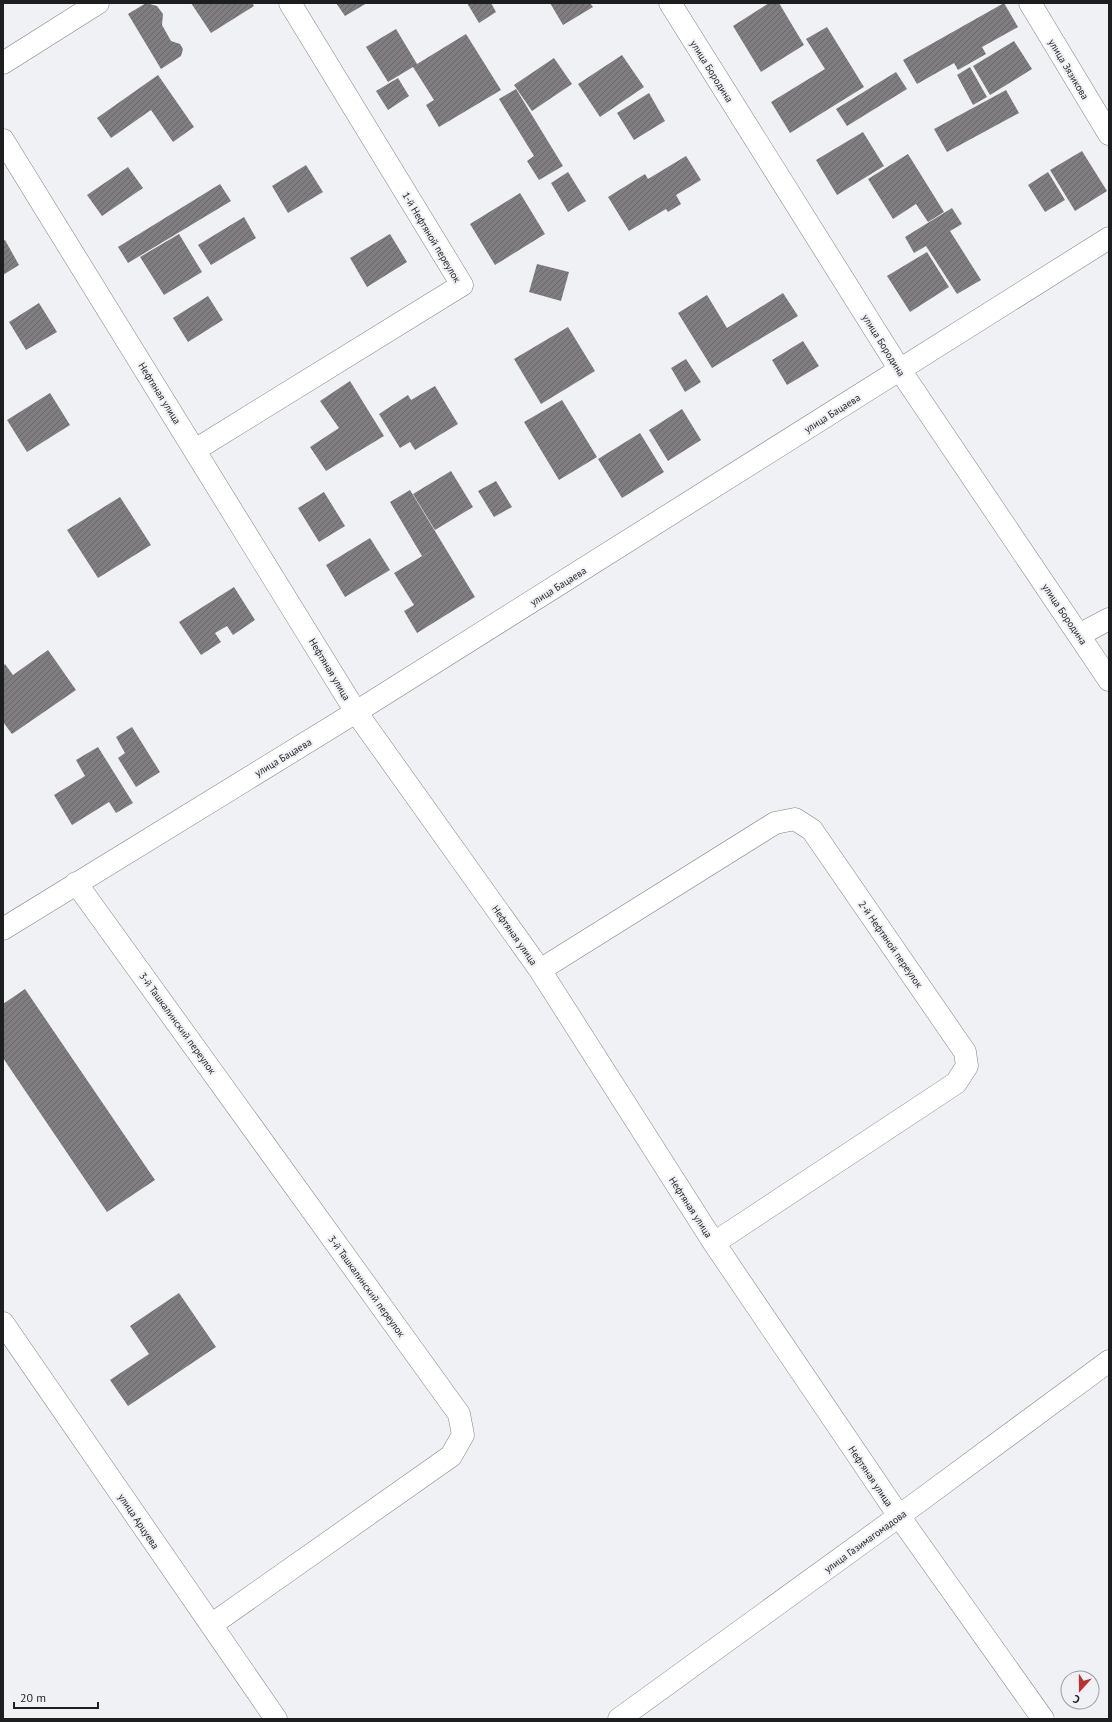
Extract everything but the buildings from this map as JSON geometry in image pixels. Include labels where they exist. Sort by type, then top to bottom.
[{"type":"street","points":[[3,63],[98,3]]},
{"type":"street","name":"1-й Нефтяной переулок","points":[[195,450],[462,286],[290,3]]},
{"type":"street","name":"улица Бородина","points":[[670,3],[900,370],[1109,680]]},
{"type":"street","name":"улица Зязикова","points":[[1030,3],[1109,134]]},
{"type":"street","name":"Нефтяная улица","points":[[3,140],[356,712],[540,970],[714,1243],[899,1516],[1043,1719]]},
{"type":"street","name":"улица Бацаева","points":[[3,929],[356,712],[1109,238]]},
{"type":"street","points":[[1079,635],[1109,619]]},
{"type":"street","name":"2-й Нефтяной переулок","points":[[540,970],[775,823],[795,819],[812,830],[965,1052],[967,1066],[956,1082],[714,1243]]},
{"type":"street","name":"3-й Ташкалинский переулок","points":[[76,883],[459,1414],[464,1435],[450,1456],[211,1625]]},
{"type":"street","name":"улица Арцуева","points":[[3,1323],[276,1719]]},
{"type":"street","name":"улица Газимагомадова","points":[[619,1719],[899,1516],[1109,1361]]}]
